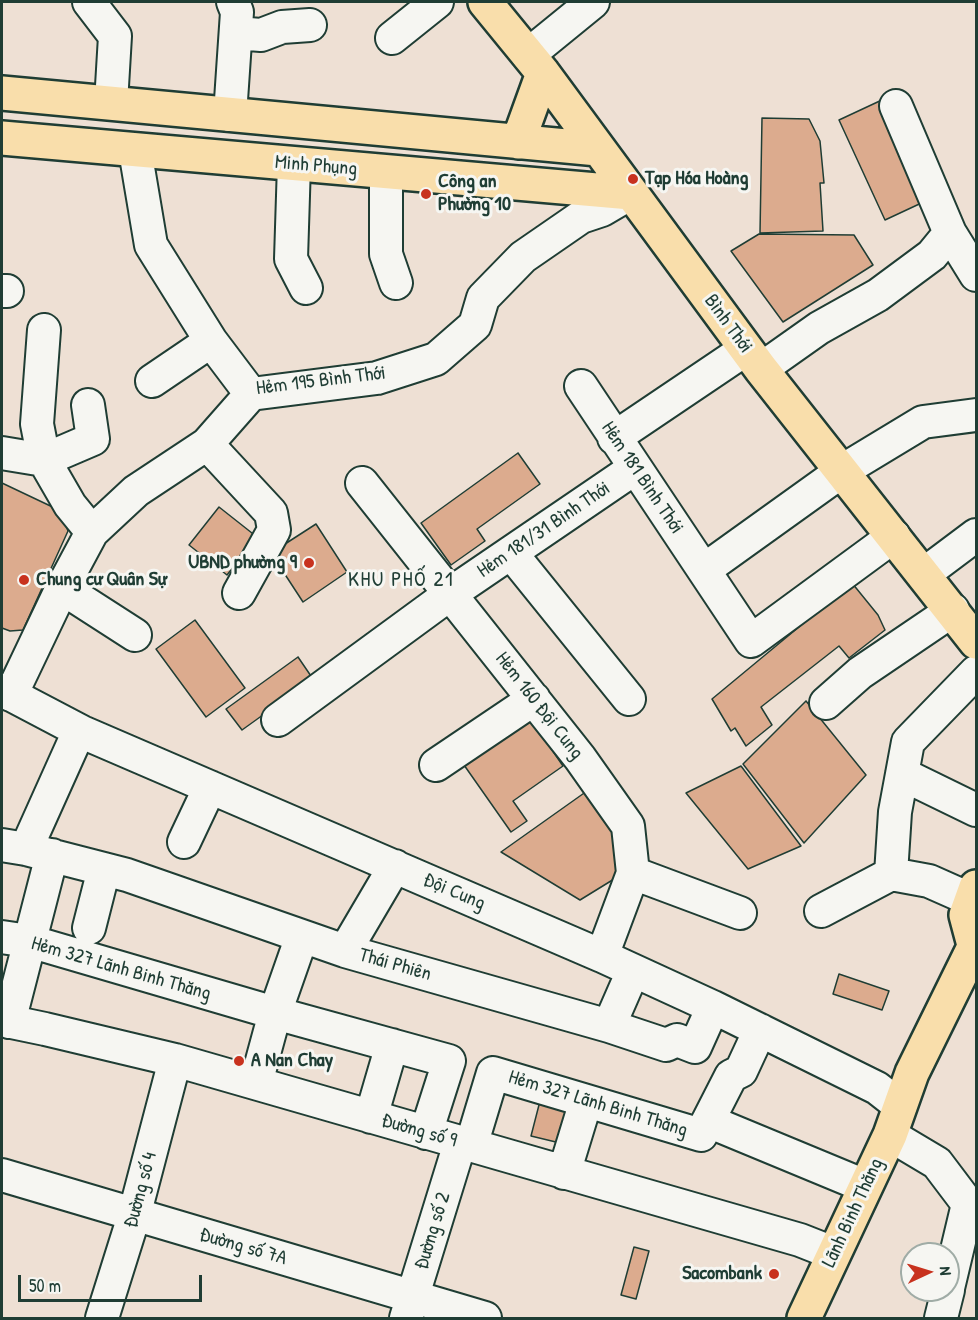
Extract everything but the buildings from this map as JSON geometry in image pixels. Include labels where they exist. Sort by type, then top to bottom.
[{"type":"main road","name":"Bình Thới","points":[[485,2],[535,64],[753,359],[976,642]]},
{"type":"main road","points":[[518,142],[535,64]]},
{"type":"main road","points":[[2,93],[598,149]]},
{"type":"main road","name":"Minh Phụng","points":[[2,138],[631,193]]},
{"type":"main road","points":[[974,893],[966,915],[975,944]]},
{"type":"main road","name":"Lãnh Binh Thăng","points":[[804,1318],[895,1120],[912,1073],[975,944]]},
{"type":"street","points":[[89,2],[115,36],[111,104]]},
{"type":"street","points":[[230,115],[237,12],[233,2]]},
{"type":"street","points":[[392,38],[437,2]]},
{"type":"street","points":[[535,64],[593,2]]},
{"type":"street","points":[[236,33],[261,34],[282,27],[310,25]]},
{"type":"street","points":[[896,106],[950,233],[976,275]]},
{"type":"street","name":"Hẻm 195 Bình Thới","points":[[135,150],[151,245],[212,341],[251,394],[377,378],[436,359],[475,325],[483,298],[523,257],[581,217],[602,210],[631,193]]},
{"type":"street","points":[[294,164],[291,259],[306,288]]},
{"type":"street","points":[[386,172],[386,254],[396,283]]},
{"type":"street","points":[[614,438],[753,359],[819,328],[878,295],[932,255],[950,233]]},
{"type":"street","points":[[44,330],[37,424],[44,460],[70,505],[92,532]]},
{"type":"street","points":[[152,381],[212,341]]},
{"type":"street","name":"Hẻm 181 Bình Thới","points":[[581,386],[751,641],[894,536]]},
{"type":"street","points":[[6,693],[92,532],[136,492],[207,444],[251,394]]},
{"type":"street","points":[[2,453],[44,460],[93,439],[88,405]]},
{"type":"street","points":[[704,570],[842,471],[923,422],[976,415]]},
{"type":"street","points":[[207,444],[271,513],[274,530],[239,593]]},
{"type":"street","name":"Hẻm 181/31 Bình Thới","points":[[278,720],[450,594],[634,468]]},
{"type":"street","name":"Hẻm 160 Đội Cung","points":[[362,483],[580,758],[628,826],[633,873],[602,956]]},
{"type":"street","points":[[924,574],[976,535]]},
{"type":"street","points":[[511,553],[630,699]]},
{"type":"street","points":[[62,588],[135,636]]},
{"type":"street","points":[[826,703],[860,673],[953,610]]},
{"type":"street","points":[[891,874],[895,812],[908,742],[976,672]]},
{"type":"street","name":"Đội Cung","points":[[6,693],[79,731],[602,956],[760,1029],[877,1088],[895,1120],[937,1163],[972,1205]]},
{"type":"street","points":[[436,765],[534,699]]},
{"type":"street","points":[[5,1021],[27,850],[79,731]]},
{"type":"street","points":[[902,774],[976,810]]},
{"type":"street","points":[[185,843],[210,787]]},
{"type":"street","name":"Thái Phiên","points":[[27,850],[116,872],[345,951],[609,1026],[666,1045],[677,1040],[695,1047],[713,1007]]},
{"type":"street","points":[[345,951],[394,866]]},
{"type":"street","points":[[89,928],[116,872]]},
{"type":"street","points":[[633,873],[740,913]]},
{"type":"street","points":[[821,911],[891,874],[974,893]]},
{"type":"street","points":[[256,1083],[275,1013],[302,936]]},
{"type":"street","name":"Hẻm 327 Lãnh Binh Thăng","points":[[15,939],[449,1061],[426,1133]]},
{"type":"street","points":[[609,1026],[633,971]]},
{"type":"street","name":"Đường số 9","points":[[5,1021],[175,1060],[800,1240],[833,1253]]},
{"type":"street","points":[[708,1121],[731,1076],[741,1071],[760,1029]]},
{"type":"street","points":[[371,1117],[392,1045]]},
{"type":"street","name":"Đường số 4","points":[[102,1318],[134,1215],[175,1060]]},
{"type":"street","name":"Hẻm 327 Lãnh Binh Thăng","points":[[466,1145],[493,1073],[701,1135],[708,1121],[865,1186]]},
{"type":"street","points":[[564,1173],[586,1101]]},
{"type":"street","name":"Đường số 2","points":[[409,1307],[466,1145]]},
{"type":"street","name":"Đường số 7A","points":[[2,1175],[134,1215],[409,1307],[485,1318]]},
{"type":"street","points":[[960,1247],[972,1205]]},
{"type":"street","points":[[941,1318],[945,1302]]},
{"type":"place","name":"Tạp Hóa Hoàng","points":[[633,179]]},
{"type":"place","name":"Công an Phường 10","points":[[426,194]]},
{"type":"place","name":"UBND phường 9","points":[[309,563]]},
{"type":"place","name":"Chung cư Quân Sự","points":[[24,580]]},
{"type":"place","name":"A Nan Chay","points":[[239,1061]]},
{"type":"place","name":"Sacombank","points":[[774,1274]]},
{"type":"district","name":"KHU PHỐ 21","points":[[401,580]]}]
